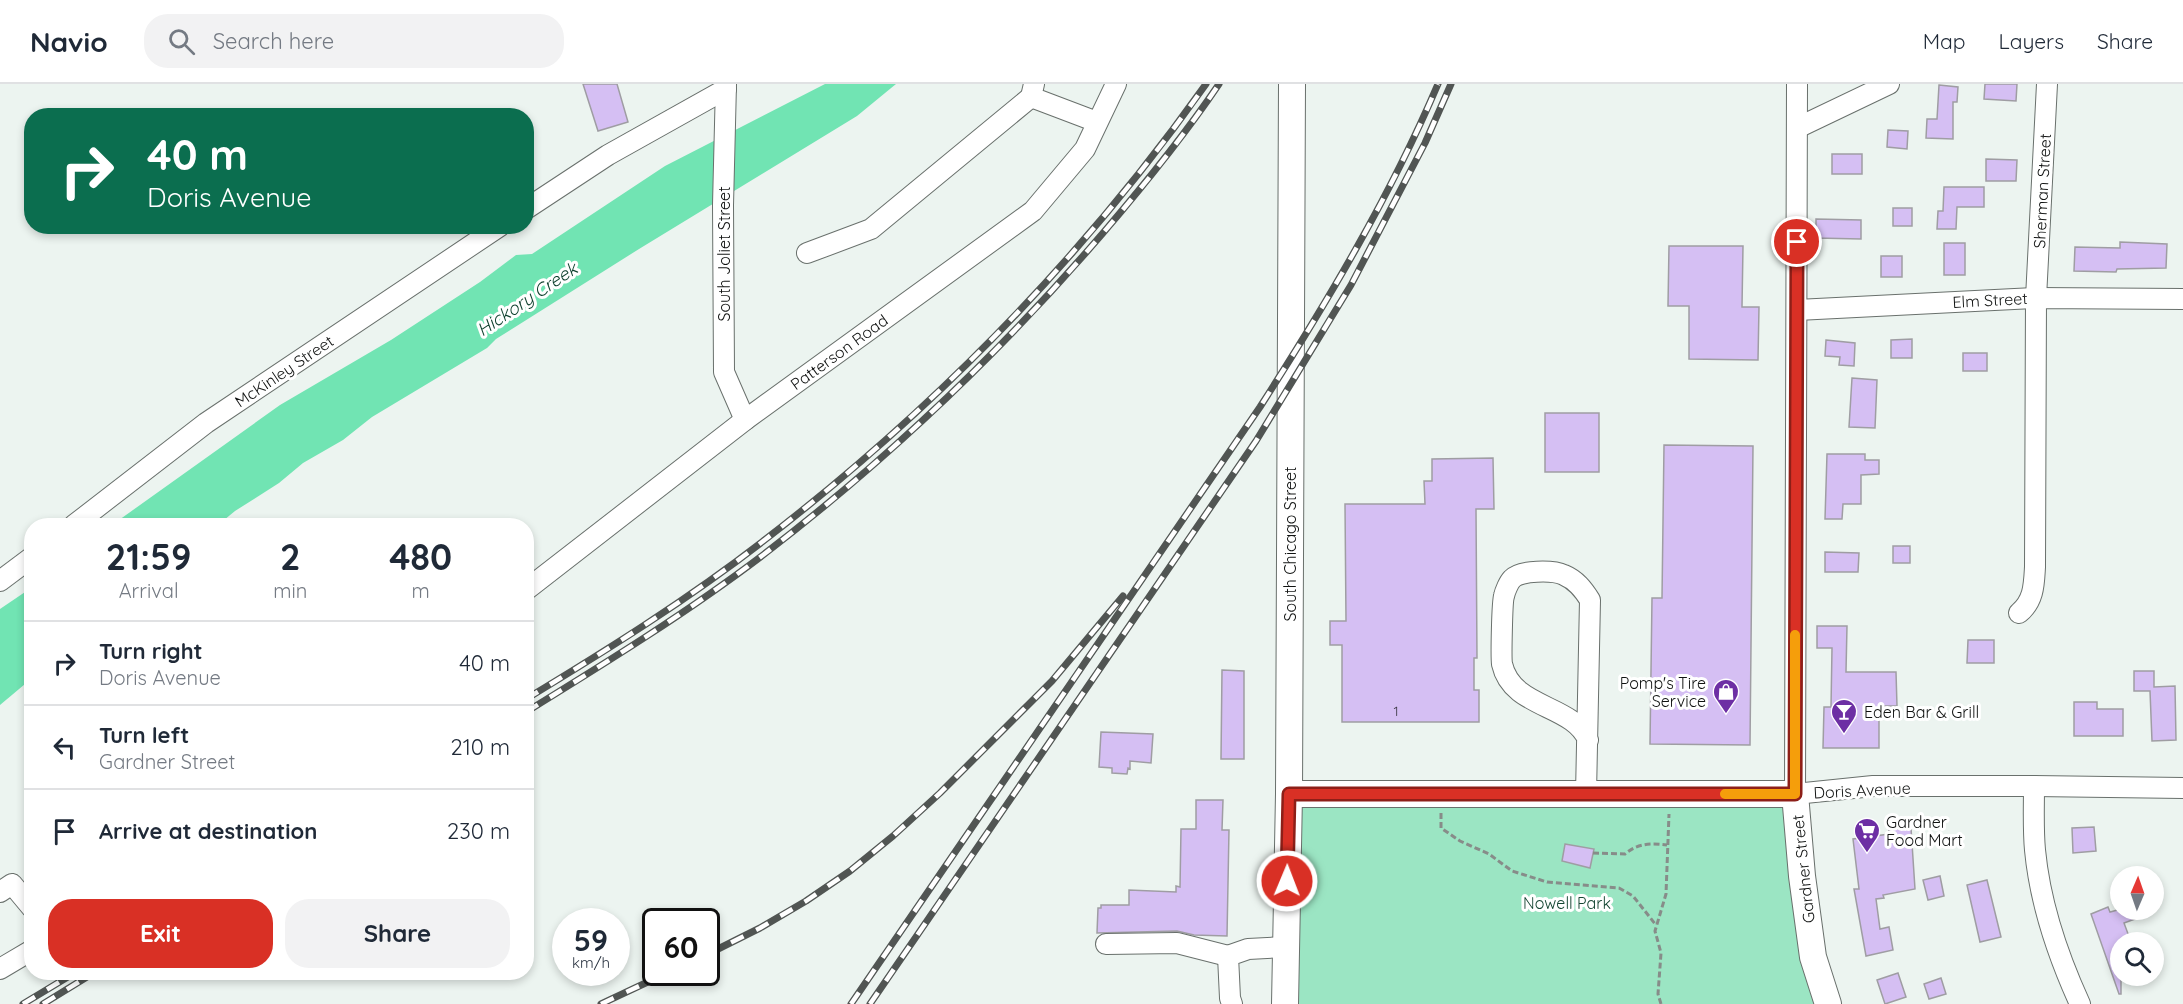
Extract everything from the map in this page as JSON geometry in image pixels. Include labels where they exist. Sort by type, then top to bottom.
[{"type":"main road","name":"South Chicago Street","points":[[1285,1004],[1289,794],[1292,84]]},
{"type":"main road","name":"Doris Avenue","points":[[1289,794],[1795,794]]},
{"type":"main road","name":"Gardner Street","points":[[1795,794],[1802,876],[1813,957],[1828,1004]]},
{"type":"street","name":"Patterson Road","points":[[534,584],[745,420],[1033,211],[1085,149],[1116,84]]},
{"type":"street","name":"Gardner Street","points":[[1795,794],[1797,84]]},
{"type":"street","points":[[1797,128],[1889,84]]},
{"type":"street","name":"Sherman Street","points":[[2019,613],[2030,602],[2035,567],[2036,298],[2047,84]]},
{"type":"street","points":[[534,204],[608,155],[726,87]]},
{"type":"street","name":"South Joliet Street","points":[[726,87],[723,205],[724,372],[745,420]]},
{"type":"street","points":[[807,253],[871,230],[1032,90],[1097,122]]},
{"type":"street","name":"McKinley Street","points":[[83,518],[206,423],[488,234]]},
{"type":"street","name":"Elm Street","points":[[1797,310],[2036,298],[2183,299]]},
{"type":"street","points":[[0,581],[24,563]]},
{"type":"street","points":[[1586,794],[1588,740],[1590,600],[1581,586],[1563,574],[1527,572],[1512,579],[1503,596],[1502,664],[1512,684],[1532,701],[1577,723],[1584,729],[1588,740]]},
{"type":"street","name":"Doris Avenue","points":[[1795,794],[1873,786],[2183,788]]},
{"type":"street","points":[[2034,786],[2035,850],[2047,913],[2069,980],[2080,1004]]},
{"type":"street","points":[[0,892],[12,884],[24,898]]},
{"type":"street","points":[[1106,944],[1177,944],[1227,956],[1248,949],[1286,947]]},
{"type":"street","points":[[0,969],[24,955]]},
{"type":"street","points":[[1227,956],[1232,1004]]},
{"type":"path","points":[[1440,794],[1441,828],[1460,841],[1489,854],[1512,871],[1547,882],[1619,888],[1633,896],[1656,925]]},
{"type":"path","points":[[1661,1004],[1658,994],[1660,952],[1655,931],[1666,894],[1668,821],[1672,794]]},
{"type":"path","points":[[1593,853],[1625,854],[1635,846],[1652,843],[1667,844]]},
{"type":"green space","name":"Nowell Park","points":[[1297,802],[1804,802],[1823,961],[1840,1004],[1294,1004]]},
{"type":"water","name":"Hickory Creek","points":[[825,84],[896,84],[857,116],[639,249],[496,339],[487,348],[372,417],[343,440],[303,463],[279,483],[226,518],[122,518],[280,405],[391,340],[480,282],[516,255],[532,254],[665,166]]},
{"type":"water","points":[[24,593],[24,685],[0,705],[0,609]]},
{"type":"building","points":[[583,84],[617,84],[628,122],[598,131]]},
{"type":"building","points":[[1985,84],[2017,84],[2016,101],[1984,99]]},
{"type":"building","points":[[1939,85],[1958,87],[1957,102],[1953,102],[1953,139],[1926,138],[1927,119],[1937,119]]},
{"type":"building","points":[[1888,130],[1908,131],[1907,149],[1887,147]]},
{"type":"building","points":[[1832,154],[1862,154],[1862,174],[1832,174]]},
{"type":"building","points":[[1986,159],[2017,160],[2016,181],[1986,181]]},
{"type":"building","points":[[1944,187],[1984,187],[1984,207],[1957,207],[1956,229],[1937,229],[1938,211],[1943,211]]},
{"type":"building","points":[[1893,208],[1912,208],[1912,226],[1893,226]]},
{"type":"building","points":[[1816,219],[1861,220],[1861,239],[1816,238]]},
{"type":"building","points":[[2120,242],[2167,244],[2166,268],[2117,269],[2116,272],[2074,271],[2075,247],[2120,248]]},
{"type":"building","points":[[1944,243],[1965,243],[1965,275],[1944,275]]},
{"type":"building","points":[[1669,246],[1743,246],[1742,307],[1759,307],[1758,360],[1689,359],[1689,306],[1668,306]]},
{"type":"building","points":[[1881,256],[1902,256],[1902,277],[1881,277]]},
{"type":"building","points":[[1912,339],[1912,358],[1891,358],[1891,340]]},
{"type":"building","points":[[1826,340],[1855,343],[1854,366],[1839,365],[1840,357],[1825,356]]},
{"type":"building","points":[[1963,353],[1987,353],[1987,371],[1963,371]]},
{"type":"building","points":[[1852,378],[1877,380],[1875,428],[1849,427]]},
{"type":"building","points":[[1545,413],[1599,413],[1599,472],[1545,472]]},
{"type":"building","points":[[1664,445],[1753,446],[1750,745],[1650,744],[1652,598],[1662,598]]},
{"type":"building","points":[[1827,454],[1865,454],[1865,460],[1879,460],[1879,474],[1861,475],[1861,504],[1843,504],[1842,519],[1825,519]]},
{"type":"building","points":[[1493,458],[1494,509],[1476,509],[1477,658],[1474,658],[1474,690],[1479,690],[1479,722],[1342,722],[1342,645],[1330,645],[1330,621],[1346,621],[1345,504],[1425,504],[1424,481],[1432,481],[1432,459]]},
{"type":"building","points":[[1893,546],[1910,546],[1910,563],[1893,563]]},
{"type":"building","points":[[1825,552],[1859,553],[1858,572],[1825,572]]},
{"type":"building","points":[[1817,626],[1847,626],[1846,672],[1896,672],[1897,706],[1879,706],[1879,748],[1823,748],[1824,707],[1831,707],[1832,648],[1817,648]]},
{"type":"building","points":[[1968,640],[1994,640],[1994,663],[1967,663]]},
{"type":"building","points":[[1222,670],[1244,671],[1244,759],[1221,759]]},
{"type":"building","points":[[2134,671],[2154,671],[2154,687],[2175,686],[2176,740],[2152,741],[2150,691],[2134,691]]},
{"type":"building","points":[[2074,702],[2097,702],[2097,709],[2123,709],[2123,736],[2074,736]]},
{"type":"building","points":[[1101,732],[1153,734],[1151,763],[1130,761],[1127,774],[1112,773],[1112,768],[1099,767]]},
{"type":"building","points":[[1196,800],[1223,800],[1222,830],[1229,830],[1227,936],[1194,935],[1177,931],[1097,933],[1098,908],[1101,908],[1101,905],[1129,905],[1129,890],[1176,892],[1176,886],[1180,887],[1181,829],[1196,829]]},
{"type":"building","points":[[2094,827],[2096,851],[2073,853],[2072,828]]},
{"type":"building","points":[[1911,828],[1915,889],[1883,895],[1884,898],[1876,899],[1880,929],[1889,927],[1893,950],[1866,956],[1854,889],[1859,889],[1853,839],[1889,834],[1889,829]]},
{"type":"building","points":[[1565,844],[1594,849],[1590,868],[1562,861]]},
{"type":"building","points":[[1940,876],[1944,896],[1928,900],[1923,880]]},
{"type":"building","points":[[1987,880],[2001,937],[1980,942],[1967,885]]},
{"type":"building","points":[[2108,907],[2110,920],[2132,920],[2124,923],[2127,932],[2110,932],[2110,968],[2091,914]]},
{"type":"building","points":[[1898,973],[1906,997],[1885,1004],[1877,980]]},
{"type":"building","points":[[1941,978],[1946,994],[1929,999],[1924,984]]},
{"type":"building","points":[[2116,986],[2121,986],[2121,994]]},
{"type":"railway","points":[[534,694],[705,584],[825,492],[885,440],[944,386],[1056,272],[1158,149],[1206,84]]},
{"type":"railway","points":[[534,707],[647,636],[735,576],[855,481],[942,403],[1024,320],[1103,233],[1192,122],[1219,84]]},
{"type":"railway","points":[[851,1004],[1260,407],[1356,249],[1399,168],[1438,84]]},
{"type":"railway","points":[[870,1004],[1256,441],[1351,285],[1425,143],[1451,84]]},
{"type":"railway","points":[[720,948],[806,901],[850,871],[893,836],[940,793],[1052,681],[1123,596]]},
{"type":"railway","points":[[23,1004],[63,980]]},
{"type":"railway","points":[[43,1004],[82,980]]},
{"type":"railway","points":[[601,1004],[642,985]]},
{"type":"slow traffic","points":[[1725,794],[1795,794],[1795,635]]},
{"type":"place","name":"Pomp's Tire Service","points":[[1726,715]]},
{"type":"place","name":"Eden Bar & Grill","points":[[1844,735]]},
{"type":"place","name":"Gardner Food Mart","points":[[1867,854]]},
{"type":"route","points":[[1287,881],[1289,794],[1795,794],[1797,242]]}]
